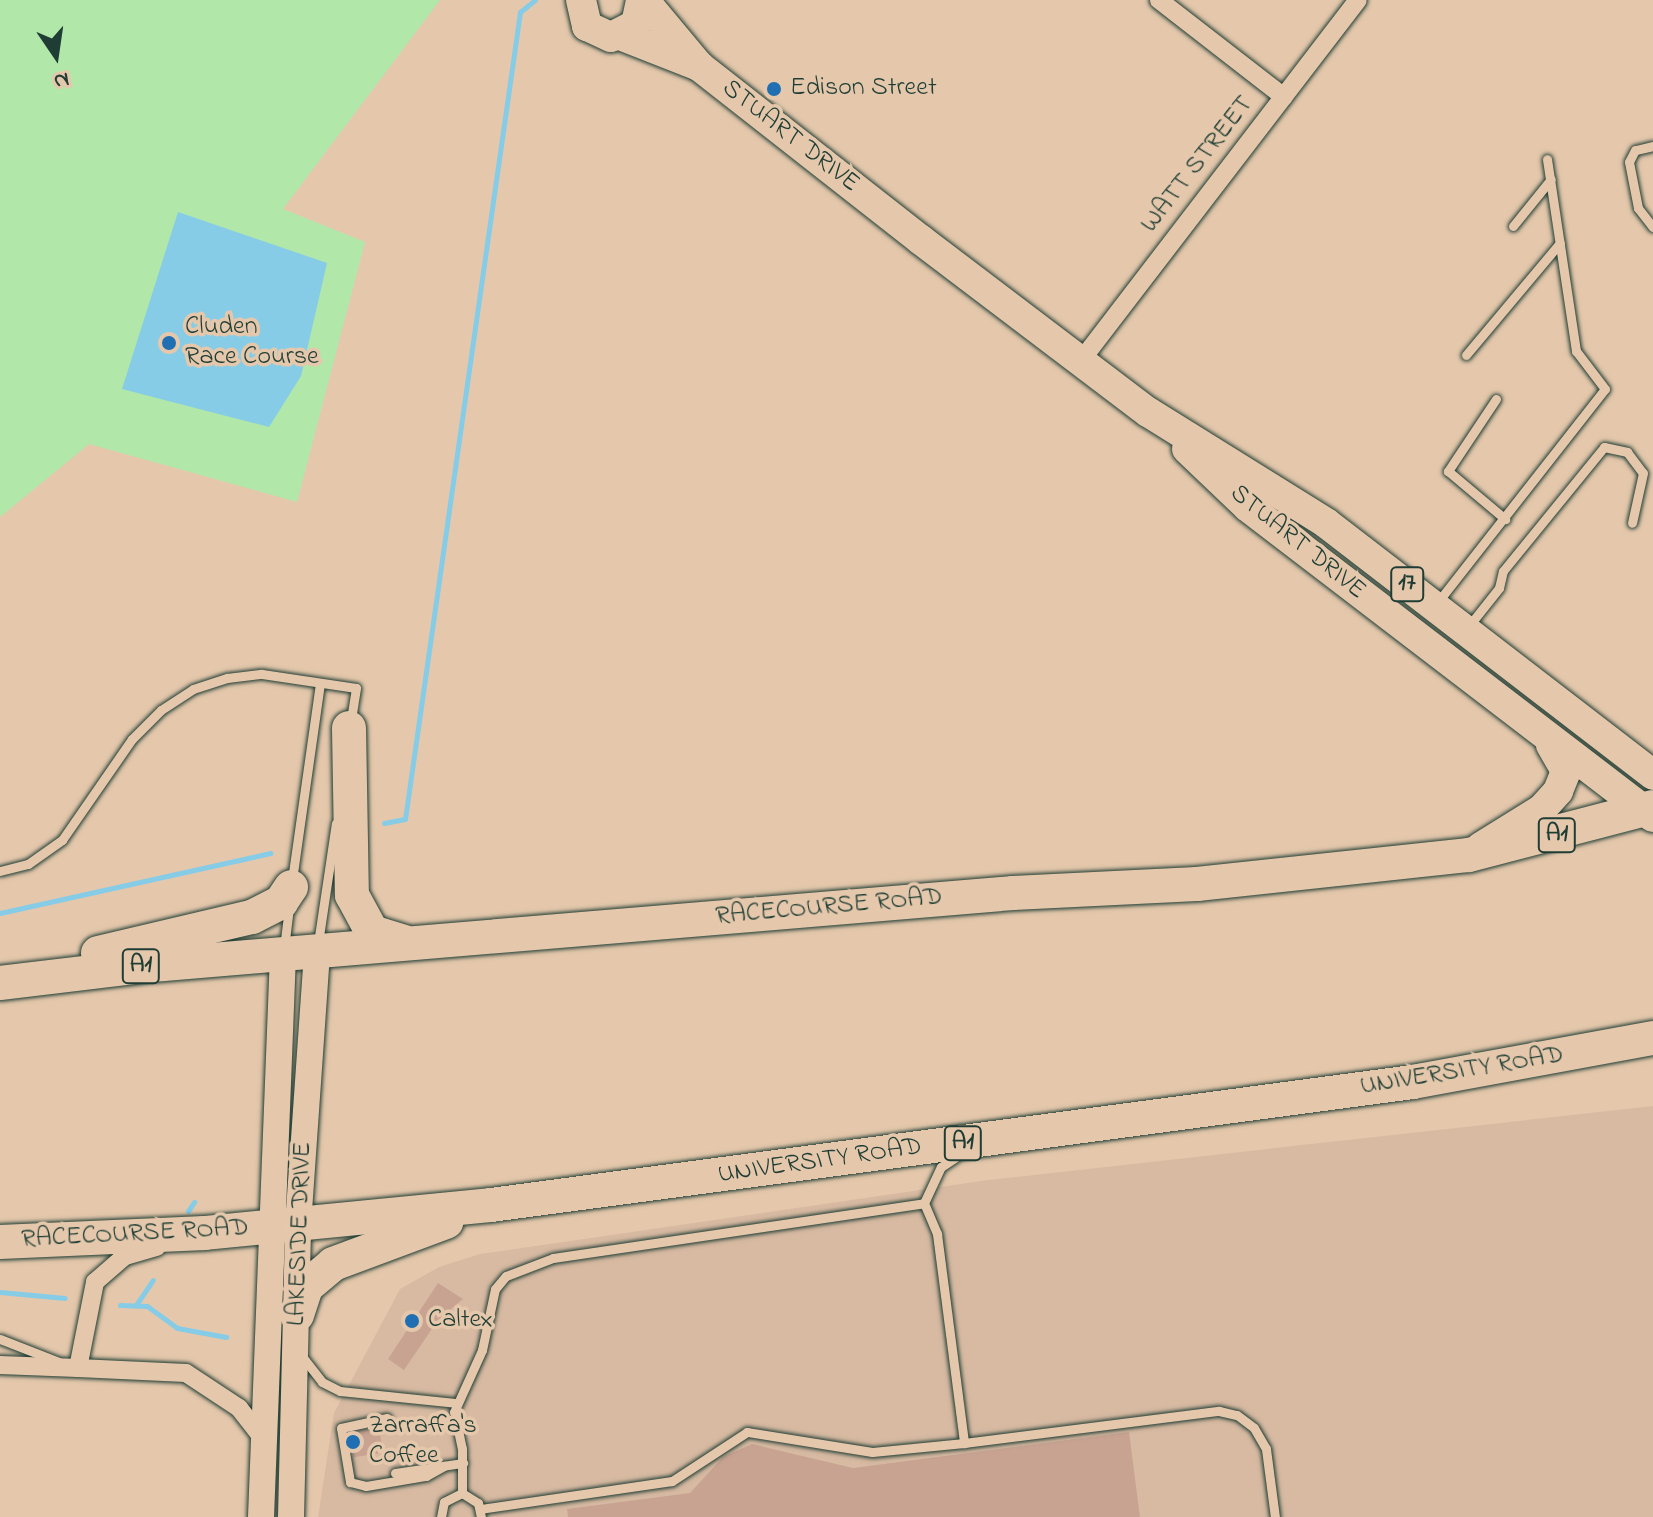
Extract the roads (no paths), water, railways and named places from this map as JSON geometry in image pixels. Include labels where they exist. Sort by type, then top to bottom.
[{"type":"highway","points":[[349,728],[352,895],[372,932],[408,943]]},
{"type":"highway","name":"RACECOURSE ROAD","points":[[1,983],[408,943],[1013,893],[1197,884],[1469,855],[1650,812]]},
{"type":"highway","points":[[1,983],[125,945],[252,917],[281,902],[291,887]]},
{"type":"highway","name":"UNIVERSITY ROAD","points":[[284,1226],[491,1205],[995,1139],[1429,1079],[1653,1038]]},
{"type":"highway","points":[[297,1315],[306,1287],[333,1264],[491,1205]]},
{"type":"highway","name":"RACECOURSE ROAD","points":[[0,1242],[205,1233],[284,1226]]},
{"type":"main road","points":[[620,35],[636,24],[642,0]]},
{"type":"main road","name":"STUART DRIVE","points":[[642,0],[699,66],[1080,362],[1148,412],[1314,515],[1653,775]]},
{"type":"main road","name":"17","points":[[578,3],[594,32],[620,35]]},
{"type":"main road","name":"STUART DRIVE","points":[[620,35],[699,66]]},
{"type":"main road","name":"STUART DRIVE","points":[[1148,412],[1248,507],[1546,739],[1650,812]]},
{"type":"main road","points":[[1469,855],[1542,809],[1558,791],[1566,771],[1546,739]]},
{"type":"street","points":[[1159,0],[1284,97]]},
{"type":"street","name":"WATT STREET","points":[[1080,362],[1358,0]]},
{"type":"street","name":"LAKESIDE DRIVE","points":[[261,1517],[264,1440],[284,1226],[317,951]]},
{"type":"street","name":"LAKESIDE DRIVE","points":[[283,955],[284,1226],[297,1315],[291,1517]]},
{"type":"street","points":[[78,1368],[86,1312],[95,1282],[105,1269],[125,1256],[205,1233]]},
{"type":"street","points":[[0,1365],[186,1373],[239,1408],[264,1440]]},
{"type":"lane","points":[[1653,146],[1635,150],[1629,162],[1638,208],[1653,227]]},
{"type":"lane","points":[[1435,606],[1605,389],[1576,351],[1547,159]]},
{"type":"lane","points":[[1513,226],[1551,179]]},
{"type":"lane","points":[[1466,355],[1560,243]]},
{"type":"lane","points":[[1496,399],[1448,471],[1505,519]]},
{"type":"lane","points":[[1466,630],[1499,588],[1503,571],[1604,447],[1627,452],[1643,473],[1632,523]]},
{"type":"lane","points":[[0,871],[28,864],[54,848],[132,739],[161,710],[193,689],[227,678],[262,674],[356,688],[317,951]]},
{"type":"lane","points":[[283,955],[320,684]]},
{"type":"lane","points":[[964,1443],[937,1234],[924,1203],[941,1167],[995,1139]]},
{"type":"lane","points":[[924,1203],[526,1265],[495,1289],[482,1350],[454,1412],[463,1463],[462,1493],[481,1513],[672,1481],[747,1432],[872,1452],[1219,1411],[1237,1415],[1254,1428],[1266,1449],[1275,1517]]},
{"type":"lane","points":[[0,1339],[78,1368]]},
{"type":"lane","points":[[296,1349],[322,1382],[340,1391],[457,1403]]},
{"type":"lane","points":[[387,1418],[341,1428],[350,1482],[366,1486],[426,1476],[444,1466]]},
{"type":"lane","points":[[395,1473],[463,1463]]},
{"type":"lane","points":[[441,1517],[444,1502],[462,1493]]},
{"type":"water","points":[[178,212],[327,263],[301,376],[269,427],[122,389]]},
{"type":"waterway","points":[[384,823],[405,819],[520,12],[535,0]]},
{"type":"waterway","points":[[0,913],[270,853]]},
{"type":"waterway","points":[[188,1211],[194,1202]]},
{"type":"waterway","points":[[136,1305],[153,1280]]},
{"type":"waterway","points":[[0,1292],[65,1298]]},
{"type":"waterway","points":[[120,1305],[147,1306],[177,1328],[226,1337]]},
{"type":"place","name":"Edison Street","points":[[774,89]]},
{"type":"place","name":"Cluden Race Course","points":[[169,343]]},
{"type":"place","name":"Caltex","points":[[412,1321]]},
{"type":"place","name":"Zarraffa's Coffee","points":[[353,1442]]}]
